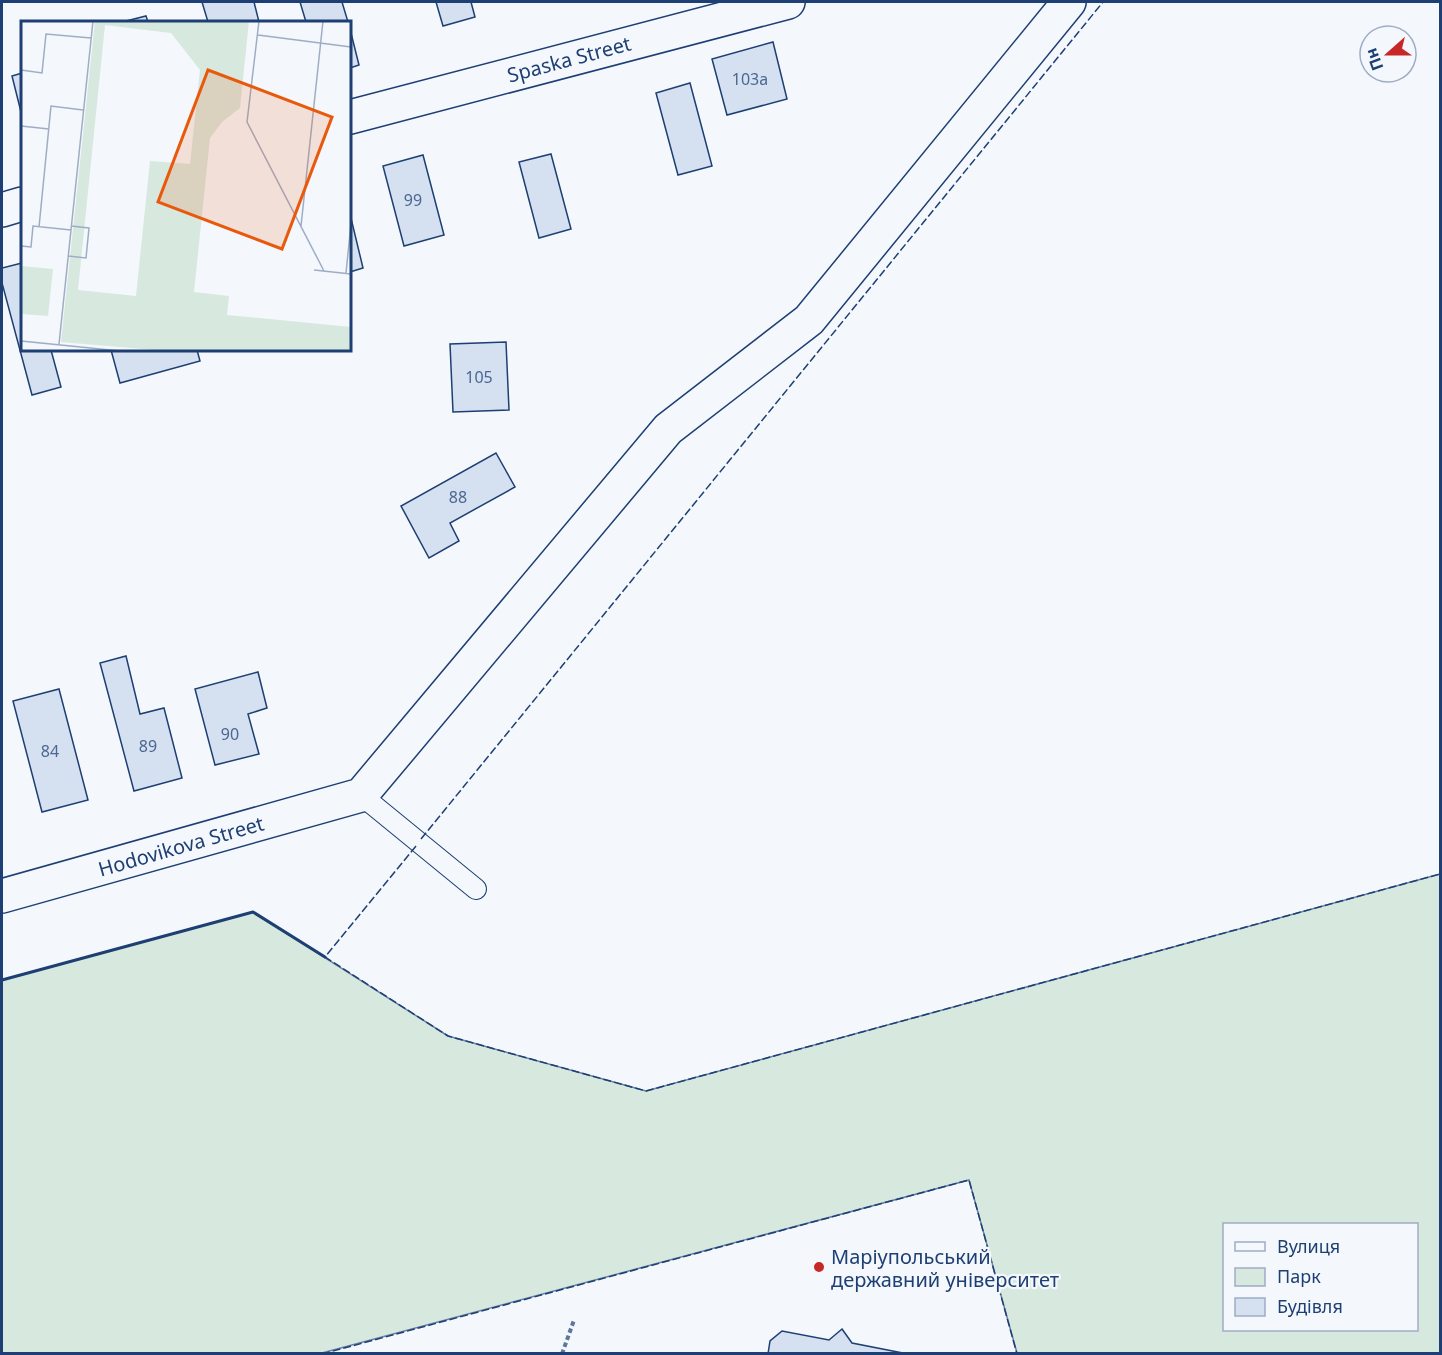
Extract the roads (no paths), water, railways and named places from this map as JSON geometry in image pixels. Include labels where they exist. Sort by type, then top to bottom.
[{"type":"street","name":"Spaska Street","points":[[351,117],[788,2]]},
{"type":"street","points":[[361,795],[668,429],[809,320],[1069,2]]},
{"type":"street","points":[[2,210],[21,204]]},
{"type":"street","name":"Hodovikova Street","points":[[2,896],[361,795]]},
{"type":"lane","points":[[361,795],[476,889]]},
{"type":"place","name":"Маріупольський державний університет","points":[[819,1267]]}]
